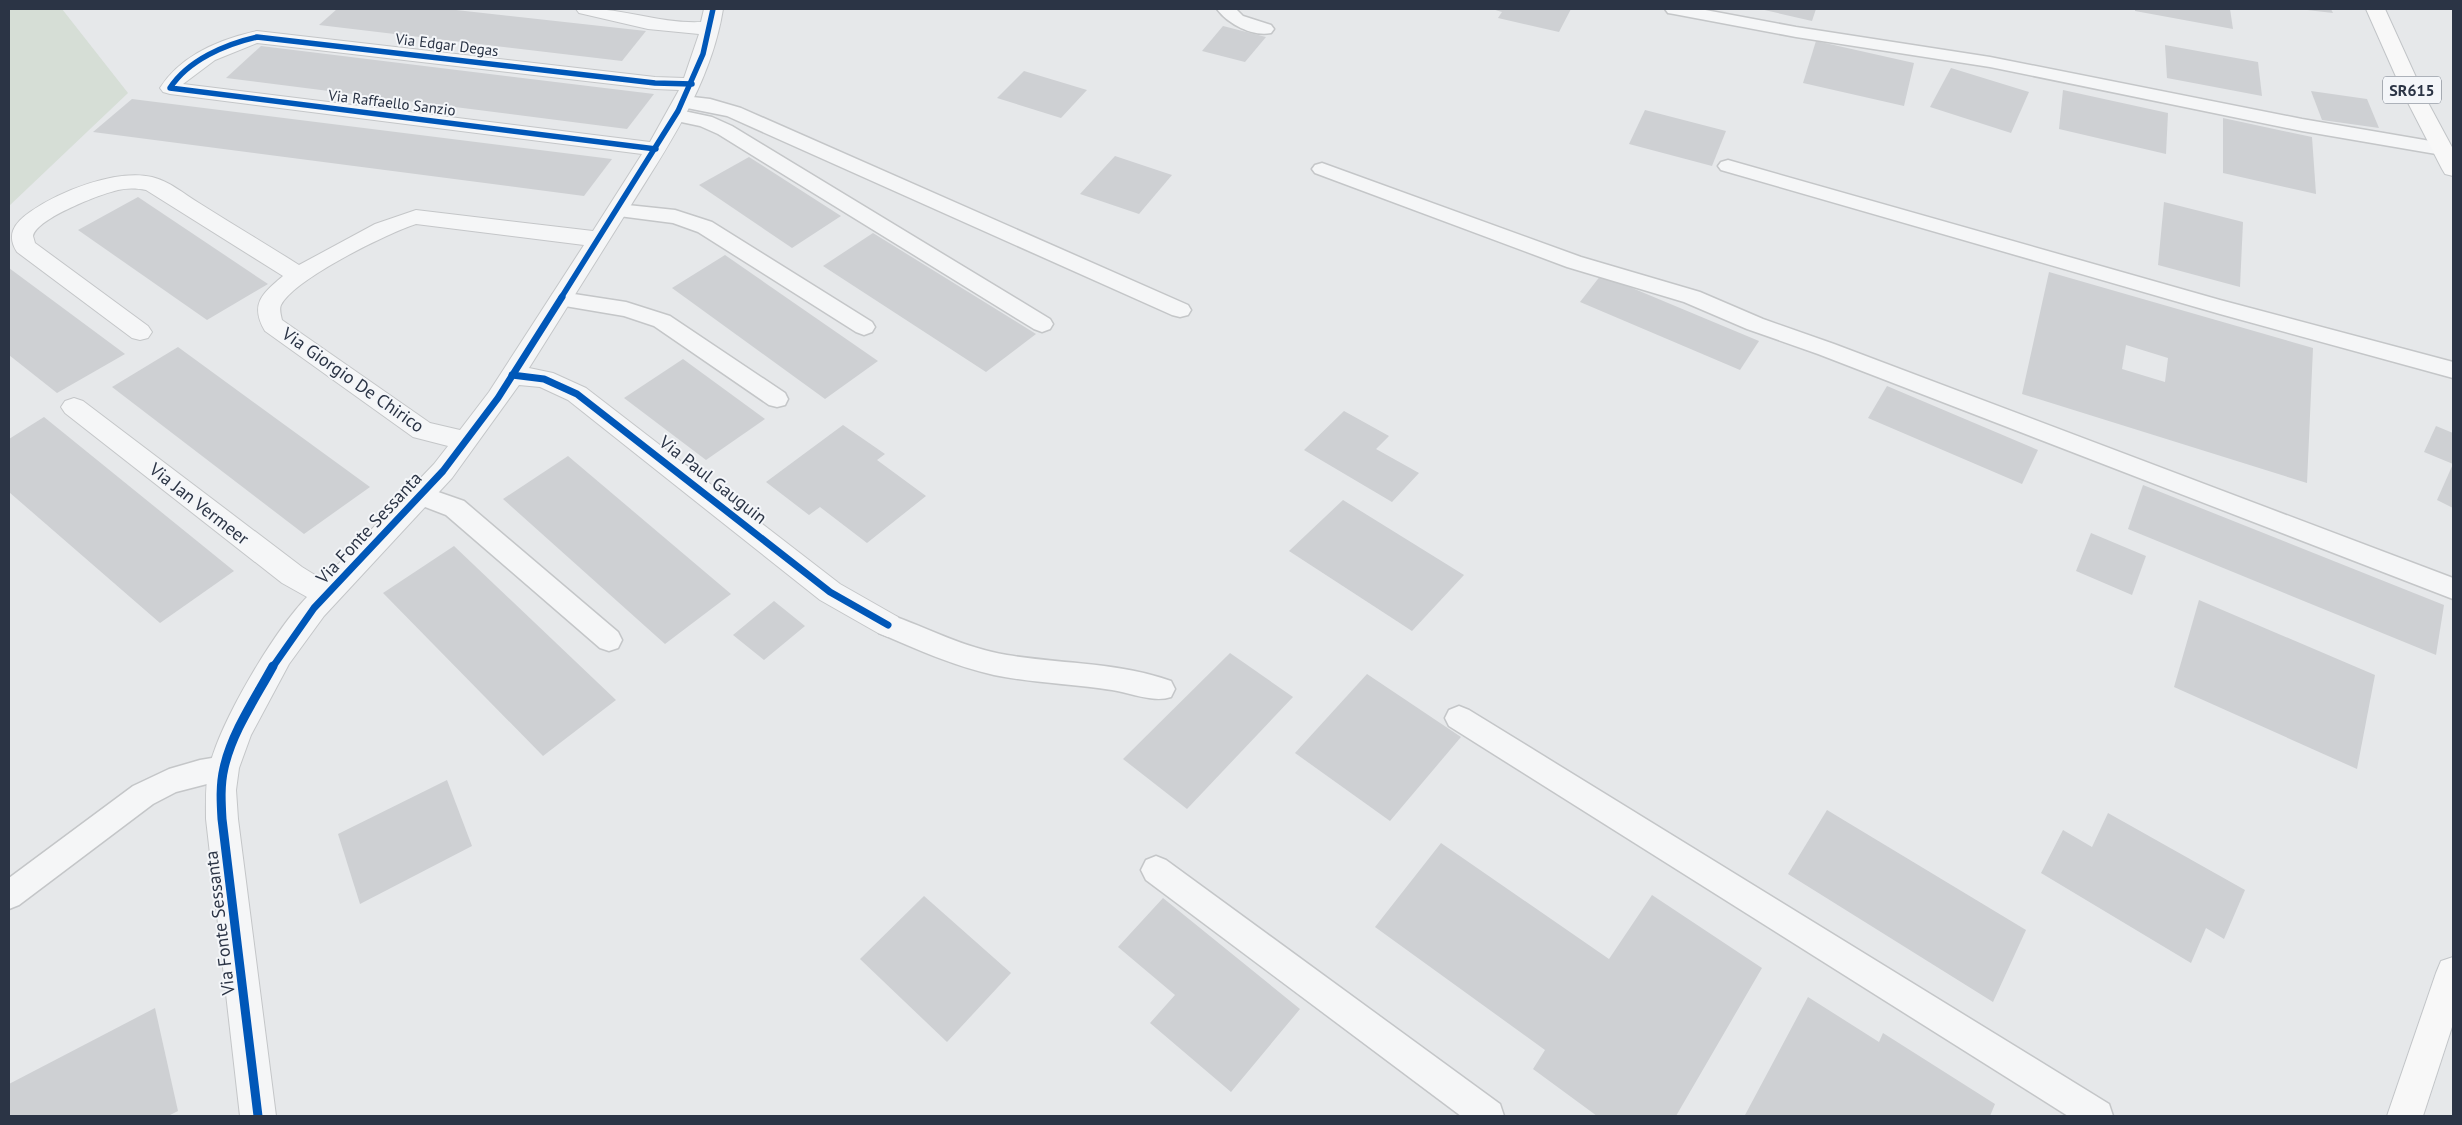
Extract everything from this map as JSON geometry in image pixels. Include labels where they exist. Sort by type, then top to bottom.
[{"type":"main road","name":"SR615","points":[[2375,9],[2396,57],[2453,169]]},
{"type":"main road","points":[[2405,1116],[2453,973]]},
{"type":"street","points":[[586,9],[653,24],[690,29],[712,19]]},
{"type":"street","name":"Via Fonte Sessanta","points":[[258,1116],[222,819],[221,790],[224,768],[238,732],[279,655],[314,608],[443,471],[498,398],[618,210],[684,100],[710,37],[712,19]]},
{"type":"street","name":"Via Edgar Degas","points":[[203,59],[238,42],[257,37],[655,83],[684,100]]},
{"type":"street","name":"Via Raffaello Sanzio","points":[[203,59],[176,79],[170,88],[656,148]]},
{"type":"street","points":[[140,332],[25,247],[22,237],[24,229],[33,220],[88,193],[113,184],[126,182],[152,184],[299,276]]},
{"type":"street","name":"Via Giorgio De Chirico","points":[[465,442],[422,430],[273,325],[268,316],[269,306],[285,286],[299,276],[396,222],[416,217],[599,239]]},
{"type":"street","name":"Via Paul Gauguin","points":[[512,375],[548,381],[577,394],[830,592],[888,625]]},
{"type":"street","name":"Via Jan Vermeer","points":[[74,408],[292,575],[309,586],[328,593]]},
{"type":"lane","points":[[1226,9],[1237,20],[1265,28]]},
{"type":"lane","points":[[1674,9],[1796,32],[1990,62],[2302,125],[2442,149]]},
{"type":"lane","points":[[684,100],[734,112],[1180,310]]},
{"type":"lane","points":[[684,100],[705,121],[725,130],[1042,324]]},
{"type":"lane","points":[[1728,166],[2220,307],[2453,370]]},
{"type":"lane","points":[[1322,169],[1574,262],[1692,298],[1755,324],[1826,349],[2453,589]]},
{"type":"lane","points":[[618,210],[675,217],[705,227],[864,327]]},
{"type":"lane","points":[[561,298],[626,309],[662,321],[777,399]]},
{"type":"lane","points":[[421,495],[455,508],[609,640]]},
{"type":"lane","points":[[888,625],[938,645],[1005,666],[1116,678],[1162,689]]},
{"type":"lane","points":[[1459,718],[2097,1116]]},
{"type":"lane","points":[[9,895],[143,795],[169,782],[224,768]]},
{"type":"lane","points":[[1156,870],[1488,1116]]},
{"type":"shaded area","points":[[9,9],[62,9],[128,93],[9,206]]},
{"type":"building","points":[[337,9],[447,9],[646,31],[622,61],[319,25]]},
{"type":"building","points":[[1492,9],[1571,9],[1559,32],[1498,18],[1502,12]]},
{"type":"building","points":[[1760,9],[1816,9],[1812,21]]},
{"type":"building","points":[[2135,9],[2230,9],[2233,29],[2135,11]]},
{"type":"building","points":[[2331,9],[2333,13],[2307,10]]},
{"type":"building","points":[[1223,26],[1266,37],[1245,62],[1202,51]]},
{"type":"building","points":[[1816,41],[1914,63],[1904,106],[1803,83]]},
{"type":"building","points":[[2165,45],[2258,62],[2262,96],[2167,78]]},
{"type":"building","points":[[261,46],[654,94],[627,129],[226,78]]},
{"type":"building","points":[[1951,68],[2029,92],[2011,133],[1930,107]]},
{"type":"building","points":[[1024,71],[1087,90],[1061,118],[997,98]]},
{"type":"building","points":[[2063,90],[2168,113],[2166,154],[2059,129]]},
{"type":"building","points":[[2311,91],[2367,99],[2379,128],[2322,120]]},
{"type":"building","points":[[132,99],[612,159],[584,196],[93,132]]},
{"type":"building","points":[[1645,110],[1726,131],[1712,166],[1629,144]]},
{"type":"building","points":[[2223,118],[2312,137],[2316,194],[2223,173]]},
{"type":"building","points":[[1115,156],[1172,175],[1139,214],[1080,194]]},
{"type":"building","points":[[749,157],[841,216],[792,248],[699,185]]},
{"type":"building","points":[[138,197],[268,284],[207,320],[78,230]]},
{"type":"building","points":[[2164,202],[2243,222],[2240,287],[2158,265]]},
{"type":"building","points":[[873,233],[1036,334],[986,372],[823,266]]},
{"type":"building","points":[[725,255],[878,361],[825,399],[672,288]]},
{"type":"building","points":[[9,268],[125,354],[57,393],[9,355]]},
{"type":"building","points":[[2049,272],[2313,348],[2307,483],[2022,394]],"holes":[[[2126,345],[2168,358],[2165,382],[2122,369]]]},
{"type":"building","points":[[1601,275],[1759,341],[1740,370],[1580,302]]},
{"type":"building","points":[[178,347],[370,487],[304,534],[112,387]]},
{"type":"building","points":[[683,359],[765,419],[706,460],[624,398]]},
{"type":"building","points":[[1887,386],[2038,450],[2022,484],[1868,418]]},
{"type":"building","points":[[1344,411],[1389,436],[1376,449],[1419,473],[1392,502],[1304,450]]},
{"type":"building","points":[[44,417],[234,571],[160,623],[9,492],[9,439]]},
{"type":"building","points":[[843,425],[885,454],[877,460],[926,496],[867,543],[820,507],[809,515],[766,482]]},
{"type":"building","points":[[2436,426],[2453,433],[2453,464],[2424,452]]},
{"type":"building","points":[[568,456],[731,594],[665,644],[503,499]]},
{"type":"building","points":[[2453,464],[2453,508],[2437,500]]},
{"type":"building","points":[[2143,485],[2444,605],[2436,655],[2128,529]]},
{"type":"building","points":[[1343,500],[1464,575],[1412,631],[1289,551]]},
{"type":"building","points":[[2091,533],[2146,556],[2132,595],[2076,571]]},
{"type":"building","points":[[454,546],[616,700],[543,756],[383,593]]},
{"type":"building","points":[[2199,600],[2375,675],[2357,769],[2174,687]]},
{"type":"building","points":[[774,601],[805,626],[764,660],[733,635]]},
{"type":"building","points":[[1230,653],[1293,697],[1187,809],[1123,759]]},
{"type":"building","points":[[1367,674],[1461,737],[1390,821],[1295,753]]},
{"type":"building","points":[[447,780],[472,846],[360,904],[338,834]]},
{"type":"building","points":[[1827,810],[2026,930],[1993,1002],[1788,874]]},
{"type":"building","points":[[2108,813],[2245,890],[2224,939],[2206,928],[2191,963],[2041,873],[2063,830],[2092,847]]},
{"type":"building","points":[[1441,843],[1609,959],[1652,895],[1762,968],[1676,1116],[1597,1116],[1533,1069],[1545,1050],[1375,927]]},
{"type":"building","points":[[924,896],[1011,973],[947,1042],[860,959]]},
{"type":"building","points":[[1163,898],[1300,1009],[1231,1092],[1150,1023],[1175,995],[1118,947]]},
{"type":"building","points":[[1808,997],[1879,1042],[1883,1033],[1995,1104],[1990,1116],[1745,1115]]},
{"type":"building","points":[[155,1008],[178,1111],[168,1116],[9,1116],[9,1084]]},
{"type":"cycle path","points":[[258,1116],[222,819],[221,790],[224,768],[237,732],[279,655],[314,608],[443,471],[498,398],[671,125],[698,69],[711,24],[713,9]]},
{"type":"cycle path","points":[[656,149],[170,88],[175,80],[195,63],[235,43],[257,37],[655,83],[692,84]]},
{"type":"cycle path","points":[[512,375],[544,379],[577,394],[830,592],[888,625]]}]
